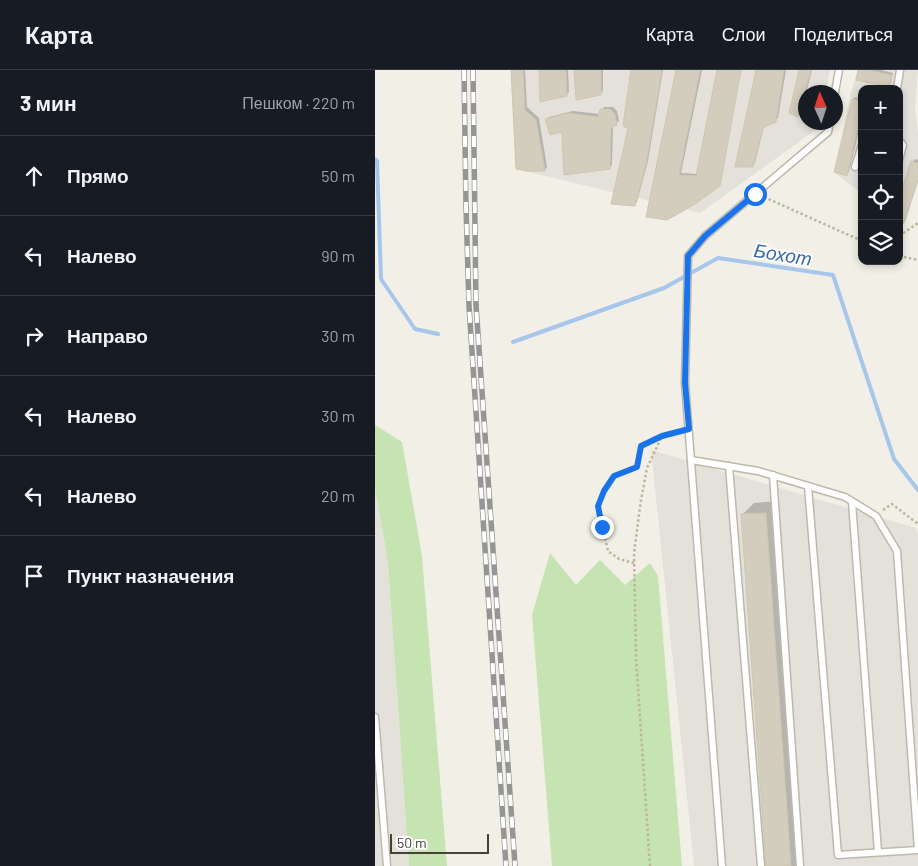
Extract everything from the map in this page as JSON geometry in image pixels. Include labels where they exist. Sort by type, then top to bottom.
[{"type":"lane","points":[[836,85],[839,70]]},
{"type":"lane","points":[[898,85],[900,70]]},
{"type":"lane","points":[[722,866],[685,383],[688,256],[705,236],[828,130]]},
{"type":"lane","points":[[855,168],[858,158]]},
{"type":"lane","points":[[691,460],[758,471],[845,497],[876,516],[897,551],[918,850],[838,855],[808,486]]},
{"type":"lane","points":[[729,466],[761,866]]},
{"type":"lane","points":[[773,475],[800,866]]},
{"type":"lane","points":[[852,502],[877,852]]},
{"type":"lane","points":[[375,716],[387,866]]},
{"type":"path","points":[[755,194],[858,239]]},
{"type":"path","points":[[903,233],[918,223]]},
{"type":"path","points":[[903,257],[918,260]]},
{"type":"path","points":[[634,563],[619,559],[608,551],[598,506],[604,491],[614,476],[637,467],[641,446],[662,436],[689,429]]},
{"type":"path","points":[[650,866],[636,657],[634,563],[641,500],[647,468],[662,436]]},
{"type":"path","points":[[876,516],[884,508],[892,504],[918,524]]},
{"type":"shaded area","points":[[511,70],[830,70],[827,85],[798,85],[798,130],[815,130],[700,213],[516,169]]},
{"type":"shaded area","points":[[858,70],[918,70],[915,110],[918,132],[918,179],[904,223],[903,85],[858,85],[858,191],[834,172],[850,95]]},
{"type":"shaded area","points":[[651,450],[916,528],[918,534],[918,866],[694,866]]},
{"type":"shaded area","points":[[375,487],[388,563],[409,866],[375,866]]},
{"type":"green space","points":[[375,425],[402,442],[422,556],[447,866],[409,866],[388,563],[375,487]]},
{"type":"green space","points":[[550,553],[576,585],[600,560],[625,585],[650,563],[658,576],[682,866],[552,866],[532,615]]},
{"type":"building","points":[[511,70],[523,70],[525,110],[536,120],[545,171],[516,169]]},
{"type":"building","points":[[539,70],[566,70],[567,96],[540,102]]},
{"type":"building","points":[[574,70],[601,70],[601,95],[576,100]]},
{"type":"building","points":[[631,70],[662,70],[646,165],[635,206],[611,204],[628,129],[623,125]]},
{"type":"building","points":[[676,70],[700,70],[679,175],[696,176],[717,70],[741,70],[720,186],[695,204],[667,220],[646,217]]},
{"type":"building","points":[[756,70],[784,70],[776,122],[763,128],[753,167],[735,167]]},
{"type":"building","points":[[799,70],[811,70],[807,85],[798,85],[798,117],[789,113]]},
{"type":"building","points":[[858,70],[892,75],[890,85],[856,80]]},
{"type":"building","points":[[852,99],[858,100],[858,129],[847,176],[834,172]]},
{"type":"building","points":[[600,109],[610,109],[615,114],[617,125],[611,128],[610,169],[564,175],[562,132],[550,135],[545,119],[569,113],[598,117]]},
{"type":"building","points":[[911,161],[918,163],[918,179],[904,223],[903,223],[903,186]]},
{"type":"building","points":[[766,513],[791,866],[766,866],[741,514]]},
{"type":"waterway","name":"Бохот","points":[[375,159],[377,161],[381,279],[415,329],[438,334]]},
{"type":"waterway","name":"Бохот","points":[[513,342],[664,288],[718,258],[833,275],[894,459],[918,490]]},
{"type":"railway","points":[[464,70],[469,306],[506,866]]},
{"type":"railway","points":[[473,70],[476,305],[515,866]]},
{"type":"route","points":[[602,527],[598,506],[604,491],[614,476],[637,467],[641,446],[662,436],[689,429],[685,383],[688,256],[705,236],[755,194]]}]
